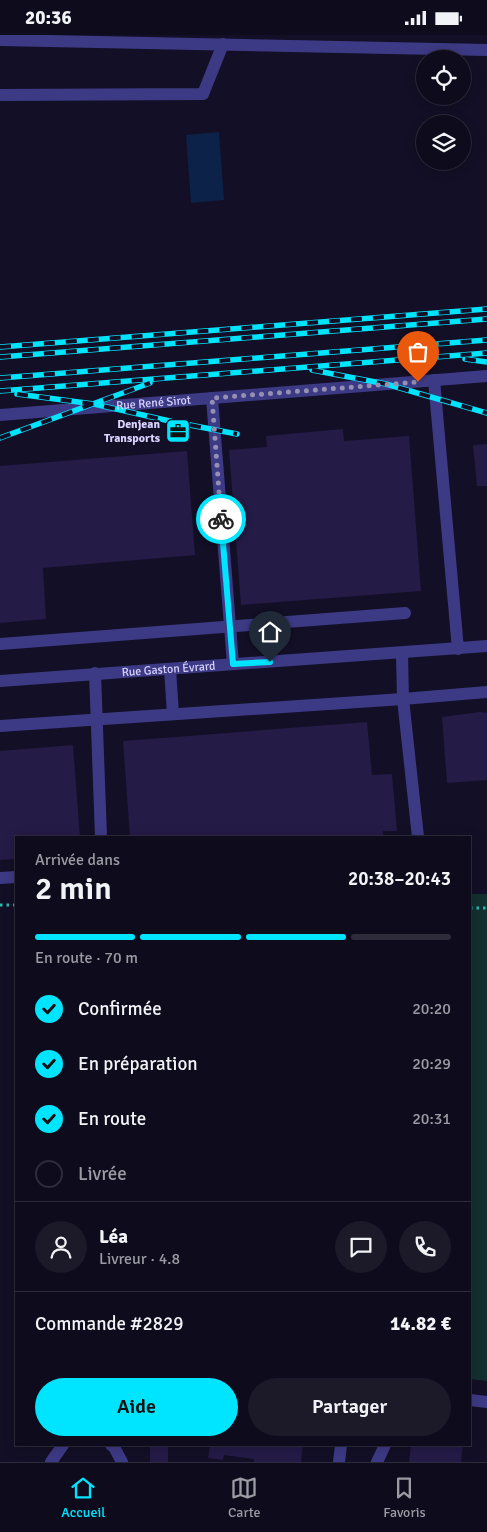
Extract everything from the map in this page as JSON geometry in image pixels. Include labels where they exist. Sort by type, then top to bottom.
[{"type":"street","points":[[0,40],[487,50]]},
{"type":"street","points":[[0,95],[203,94],[223,44]]},
{"type":"street","name":"Rue René Sirot","points":[[0,415],[487,376]]},
{"type":"street","points":[[434,380],[458,649]]},
{"type":"street","points":[[212,398],[233,664]]},
{"type":"street","points":[[0,644],[405,613]]},
{"type":"street","name":"Rue Gaston Évrard","points":[[0,681],[487,646]]},
{"type":"street","points":[[402,653],[403,699],[418,836]]},
{"type":"street","points":[[170,669],[173,714]]},
{"type":"street","points":[[95,673],[101,836]]},
{"type":"street","points":[[0,726],[487,692]]},
{"type":"street","points":[[0,878],[15,877]]},
{"type":"street","points":[[471,1400],[487,1402]]},
{"type":"street","points":[[51,1462],[62,1446]]},
{"type":"street","points":[[112,1446],[122,1462]]},
{"type":"street","points":[[339,1462],[342,1446]]},
{"type":"street","points":[[377,1462],[385,1446]]},
{"type":"path","points":[[0,905],[15,905]]},
{"type":"path","points":[[471,908],[487,908]]},
{"type":"green space","points":[[471,894],[487,894],[487,1381],[471,1379]]},
{"type":"water","points":[[219,132],[224,200],[191,203],[186,135]]},
{"type":"building","points":[[343,429],[344,441],[409,436],[421,591],[241,605],[229,450],[267,447],[266,436]]},
{"type":"building","points":[[487,444],[487,486],[477,486],[473,445]]},
{"type":"building","points":[[187,451],[195,555],[43,568],[46,619],[0,623],[0,466]]},
{"type":"building","points":[[480,712],[487,713],[487,780],[447,783],[442,717]]},
{"type":"building","points":[[367,722],[372,775],[392,774],[397,831],[383,831],[383,836],[130,836],[123,741]]},
{"type":"building","points":[[73,745],[80,836],[15,836],[15,859],[0,860],[0,751]]},
{"type":"building","points":[[150,1446],[168,1446],[168,1462],[150,1462]]},
{"type":"building","points":[[210,1446],[303,1446],[301,1462],[254,1462],[254,1459],[224,1455],[223,1460],[208,1458]]},
{"type":"building","points":[[411,1446],[463,1446],[461,1462],[409,1462]]},
{"type":"railway","points":[[0,347],[487,309]]},
{"type":"railway","points":[[0,357],[487,319]]},
{"type":"railway","points":[[0,378],[487,340]]},
{"type":"railway","points":[[0,391],[487,353]]},
{"type":"railway","points":[[465,359],[487,362]]},
{"type":"railway","points":[[312,370],[386,384],[487,413]]},
{"type":"railway","points":[[0,438],[150,383]]},
{"type":"railway","points":[[17,394],[94,404],[237,434]]},
{"type":"way so far","points":[[221,519],[212,398],[418,382]]},
{"type":"place","name":"Denjean Transports","points":[[178,431]]},
{"type":"route","points":[[221,519],[233,664],[270,662]]}]
